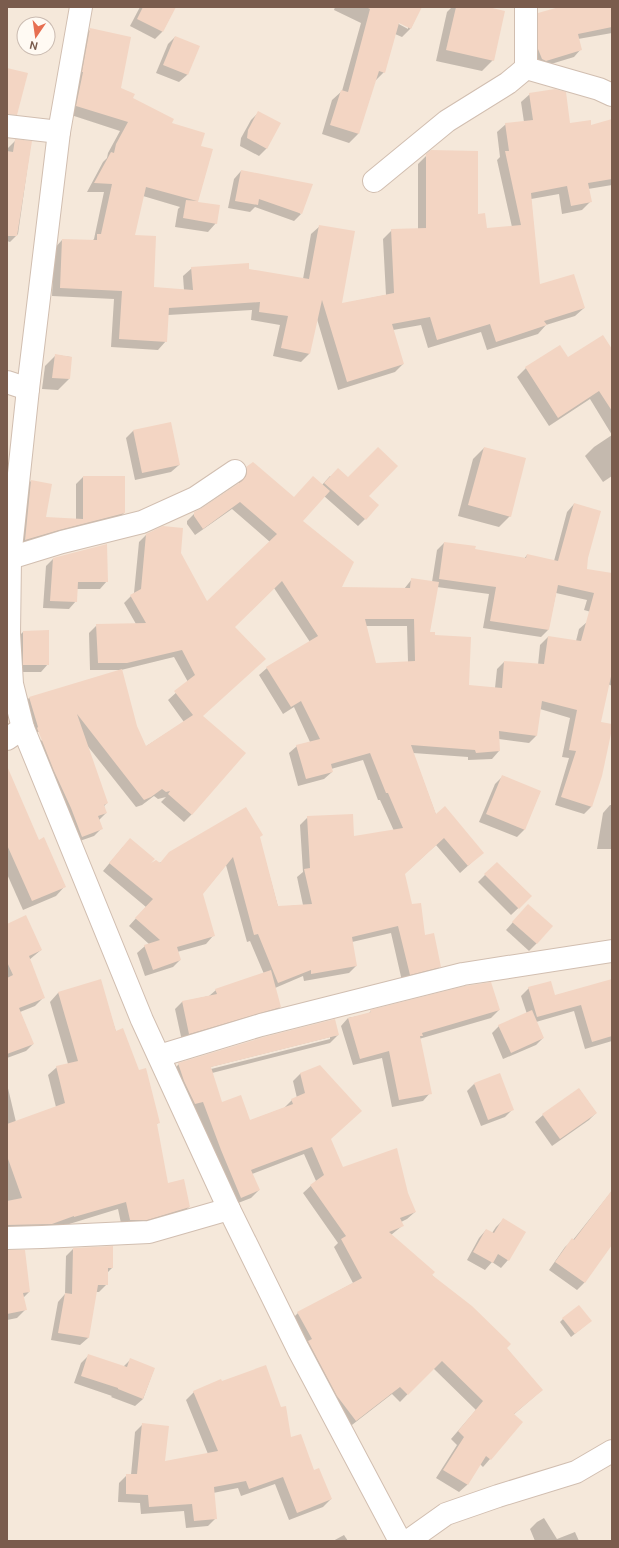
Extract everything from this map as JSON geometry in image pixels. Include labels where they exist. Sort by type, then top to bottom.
[{"type":"street","points":[[81,7],[59,132],[28,389],[10,558],[9,634],[15,734],[142,1020],[229,1209],[298,1348],[400,1541]]},
{"type":"street","points":[[526,7],[526,68]]},
{"type":"street","points":[[526,68],[599,89],[612,95]]},
{"type":"street","points":[[374,181],[447,121],[508,83],[526,68]]},
{"type":"street","points":[[7,126],[59,132]]},
{"type":"street","points":[[7,382],[28,389]]},
{"type":"street","points":[[10,558],[62,542],[142,522],[195,498],[235,471]]},
{"type":"street","points":[[159,1056],[261,1025],[462,974],[612,951]]},
{"type":"street","points":[[7,1238],[149,1232],[229,1209]]},
{"type":"street","points":[[408,1541],[446,1514],[576,1472],[612,1451]]},
{"type":"shaded area","points":[[7,7],[612,7],[612,1541],[7,1541]]},
{"type":"building","points":[[143,7],[176,7],[163,32],[137,19]]},
{"type":"building","points":[[366,7],[422,7],[411,29],[399,23],[385,73],[379,71],[359,134],[330,125],[341,90],[348,92],[370,9]]},
{"type":"building","points":[[456,7],[488,7],[505,11],[494,61],[446,50]]},
{"type":"building","points":[[559,7],[612,7],[612,27],[578,34],[582,50],[546,61],[542,59],[538,49],[538,13]]},
{"type":"building","points":[[90,28],[131,37],[121,88],[135,94],[133,98],[174,119],[172,123],[205,133],[201,146],[213,149],[198,202],[220,205],[217,224],[183,218],[186,200],[197,201],[146,187],[135,235],[156,236],[154,287],[193,290],[191,267],[249,263],[249,269],[309,279],[319,225],[355,231],[342,303],[394,293],[391,229],[426,228],[426,154],[431,150],[478,151],[478,214],[485,213],[487,228],[521,225],[505,151],[509,151],[505,123],[533,120],[529,93],[555,89],[566,92],[570,123],[591,120],[591,125],[612,119],[612,179],[588,183],[592,202],[571,206],[567,186],[531,193],[540,284],[574,274],[585,308],[544,321],[547,325],[496,342],[490,324],[437,340],[430,317],[392,324],[404,364],[347,382],[322,300],[310,354],[281,348],[288,316],[259,312],[260,302],[169,308],[167,342],[119,339],[122,291],[60,288],[62,239],[97,240],[97,234],[101,234],[112,184],[94,183],[111,152],[114,153],[116,144],[128,122],[76,106]]},
{"type":"building","points":[[175,36],[200,46],[188,75],[163,65]]},
{"type":"building","points":[[7,68],[28,73],[17,115],[7,114]]},
{"type":"building","points":[[258,111],[281,123],[267,149],[247,138],[248,130]]},
{"type":"building","points":[[15,139],[32,141],[17,236],[7,236],[7,151],[13,152]]},
{"type":"building","points":[[241,170],[313,184],[302,214],[259,199],[258,205],[235,201]]},
{"type":"building","points":[[603,335],[612,349],[612,411],[599,391],[558,418],[525,367],[560,345],[568,357]]},
{"type":"building","points":[[55,354],[72,357],[70,379],[52,378]]},
{"type":"building","points":[[171,422],[180,465],[142,473],[133,430]]},
{"type":"building","points":[[378,447],[398,466],[369,496],[379,505],[366,520],[324,483],[338,468],[348,477]]},
{"type":"building","points":[[484,447],[526,458],[511,517],[468,505]]},
{"type":"building","points":[[253,462],[294,497],[313,476],[330,491],[303,521],[354,562],[342,587],[410,588],[411,578],[439,582],[430,632],[435,632],[435,635],[471,637],[469,685],[502,688],[504,661],[544,664],[548,636],[581,641],[594,593],[558,585],[549,630],[490,621],[496,587],[439,579],[444,542],[476,546],[475,549],[526,558],[527,554],[558,561],[574,503],[601,511],[588,558],[587,569],[612,573],[612,672],[601,722],[612,724],[612,729],[602,776],[592,807],[561,797],[576,751],[569,750],[577,710],[542,701],[537,736],[499,731],[500,751],[476,753],[475,750],[411,745],[436,814],[445,806],[484,853],[468,866],[444,838],[405,874],[412,904],[421,903],[425,935],[434,933],[441,967],[410,975],[398,926],[352,937],[357,966],[311,974],[311,970],[278,983],[258,934],[254,935],[233,857],[203,894],[215,936],[177,947],[181,960],[153,970],[144,945],[160,940],[135,918],[153,899],[109,863],[130,838],[155,859],[151,863],[156,860],[160,863],[169,852],[246,807],[263,835],[260,837],[278,906],[312,904],[304,869],[310,868],[307,816],[353,814],[354,836],[403,828],[388,793],[386,793],[370,753],[331,764],[333,772],[306,779],[296,745],[320,739],[301,701],[291,707],[266,667],[318,636],[282,581],[235,627],[266,659],[203,716],[246,753],[192,815],[168,794],[170,791],[166,792],[162,789],[144,800],[77,714],[108,803],[104,805],[107,813],[98,816],[103,829],[82,837],[37,728],[38,727],[29,697],[122,669],[137,726],[146,746],[193,715],[174,691],[195,675],[182,650],[127,663],[98,663],[96,624],[146,623],[130,595],[141,589],[146,534],[163,526],[183,528],[181,553],[207,601],[277,534],[240,502],[203,529],[194,516],[194,512],[242,481],[246,476],[246,467]],"holes":[[[365,619],[414,619],[415,661],[376,663]]]},
{"type":"building","points":[[83,476],[125,476],[125,513],[25,540],[31,480],[52,484],[46,517],[83,519]]},
{"type":"building","points":[[107,544],[108,582],[78,582],[77,602],[50,601],[53,558]]},
{"type":"building","points":[[49,630],[49,665],[23,665],[23,631]]},
{"type":"building","points":[[7,766],[39,840],[44,837],[66,887],[32,901],[7,845]]},
{"type":"building","points":[[502,775],[541,791],[525,830],[486,814]]},
{"type":"building","points":[[497,862],[532,896],[519,909],[484,874]]},
{"type":"building","points":[[528,904],[553,926],[537,944],[512,922]]},
{"type":"building","points":[[26,915],[42,950],[29,956],[45,998],[19,1008],[34,1044],[7,1054],[7,978],[13,975],[7,962],[7,924]]},
{"type":"building","points":[[271,970],[281,1007],[189,1034],[182,1001],[217,994],[215,989]]},
{"type":"building","points":[[101,979],[116,1031],[123,1028],[139,1070],[146,1068],[160,1123],[157,1124],[168,1183],[184,1179],[190,1207],[147,1220],[130,1220],[126,1202],[74,1216],[52,1224],[7,1225],[7,1201],[22,1198],[7,1156],[7,1124],[65,1103],[56,1066],[78,1061],[58,992]]},
{"type":"building","points":[[612,979],[612,1036],[592,1042],[581,1005],[537,1017],[528,987],[551,981],[555,995]]},
{"type":"building","points":[[491,982],[500,1010],[422,1033],[423,1036],[420,1036],[432,1094],[399,1100],[389,1051],[360,1059],[348,1018],[371,1012],[370,1010],[465,986]]},
{"type":"building","points":[[532,1010],[544,1038],[511,1053],[498,1025]]},
{"type":"building","points":[[335,1019],[339,1035],[211,1067],[222,1102],[241,1095],[250,1120],[293,1104],[291,1099],[305,1093],[300,1073],[320,1065],[362,1111],[331,1139],[343,1167],[397,1148],[408,1193],[416,1212],[400,1218],[404,1226],[389,1232],[435,1272],[432,1275],[472,1306],[511,1344],[507,1348],[543,1390],[514,1414],[523,1422],[491,1460],[486,1456],[468,1485],[443,1470],[464,1437],[458,1431],[483,1401],[442,1361],[408,1395],[400,1387],[356,1421],[337,1396],[308,1341],[312,1339],[297,1312],[362,1278],[341,1239],[346,1236],[310,1185],[324,1175],[312,1147],[251,1170],[260,1190],[241,1198],[203,1102],[195,1104],[184,1081],[178,1063],[264,1037]]},
{"type":"building","points":[[500,1073],[514,1110],[488,1120],[474,1083]]},
{"type":"building","points":[[579,1088],[597,1113],[560,1139],[542,1114]]},
{"type":"building","points":[[612,1190],[612,1245],[585,1283],[555,1262],[572,1238],[574,1240]]},
{"type":"building","points":[[503,1218],[526,1232],[509,1261],[498,1254],[493,1263],[473,1252],[486,1229],[494,1233]]},
{"type":"building","points":[[113,1246],[113,1268],[108,1268],[108,1285],[98,1285],[89,1338],[58,1333],[65,1293],[72,1294],[73,1248]]},
{"type":"building","points":[[7,1250],[25,1250],[30,1292],[23,1293],[27,1310],[7,1314]]},
{"type":"building","points":[[579,1305],[592,1321],[575,1334],[562,1318]]},
{"type":"building","points":[[88,1354],[127,1367],[130,1358],[155,1368],[143,1399],[118,1388],[81,1376]]},
{"type":"building","points":[[266,1365],[281,1407],[286,1406],[291,1437],[301,1434],[314,1470],[319,1468],[332,1499],[297,1513],[283,1477],[249,1489],[246,1481],[214,1487],[217,1519],[194,1521],[192,1504],[149,1507],[148,1495],[126,1494],[126,1474],[137,1474],[142,1423],[169,1426],[165,1461],[218,1451],[193,1391],[221,1379],[222,1381]]}]
